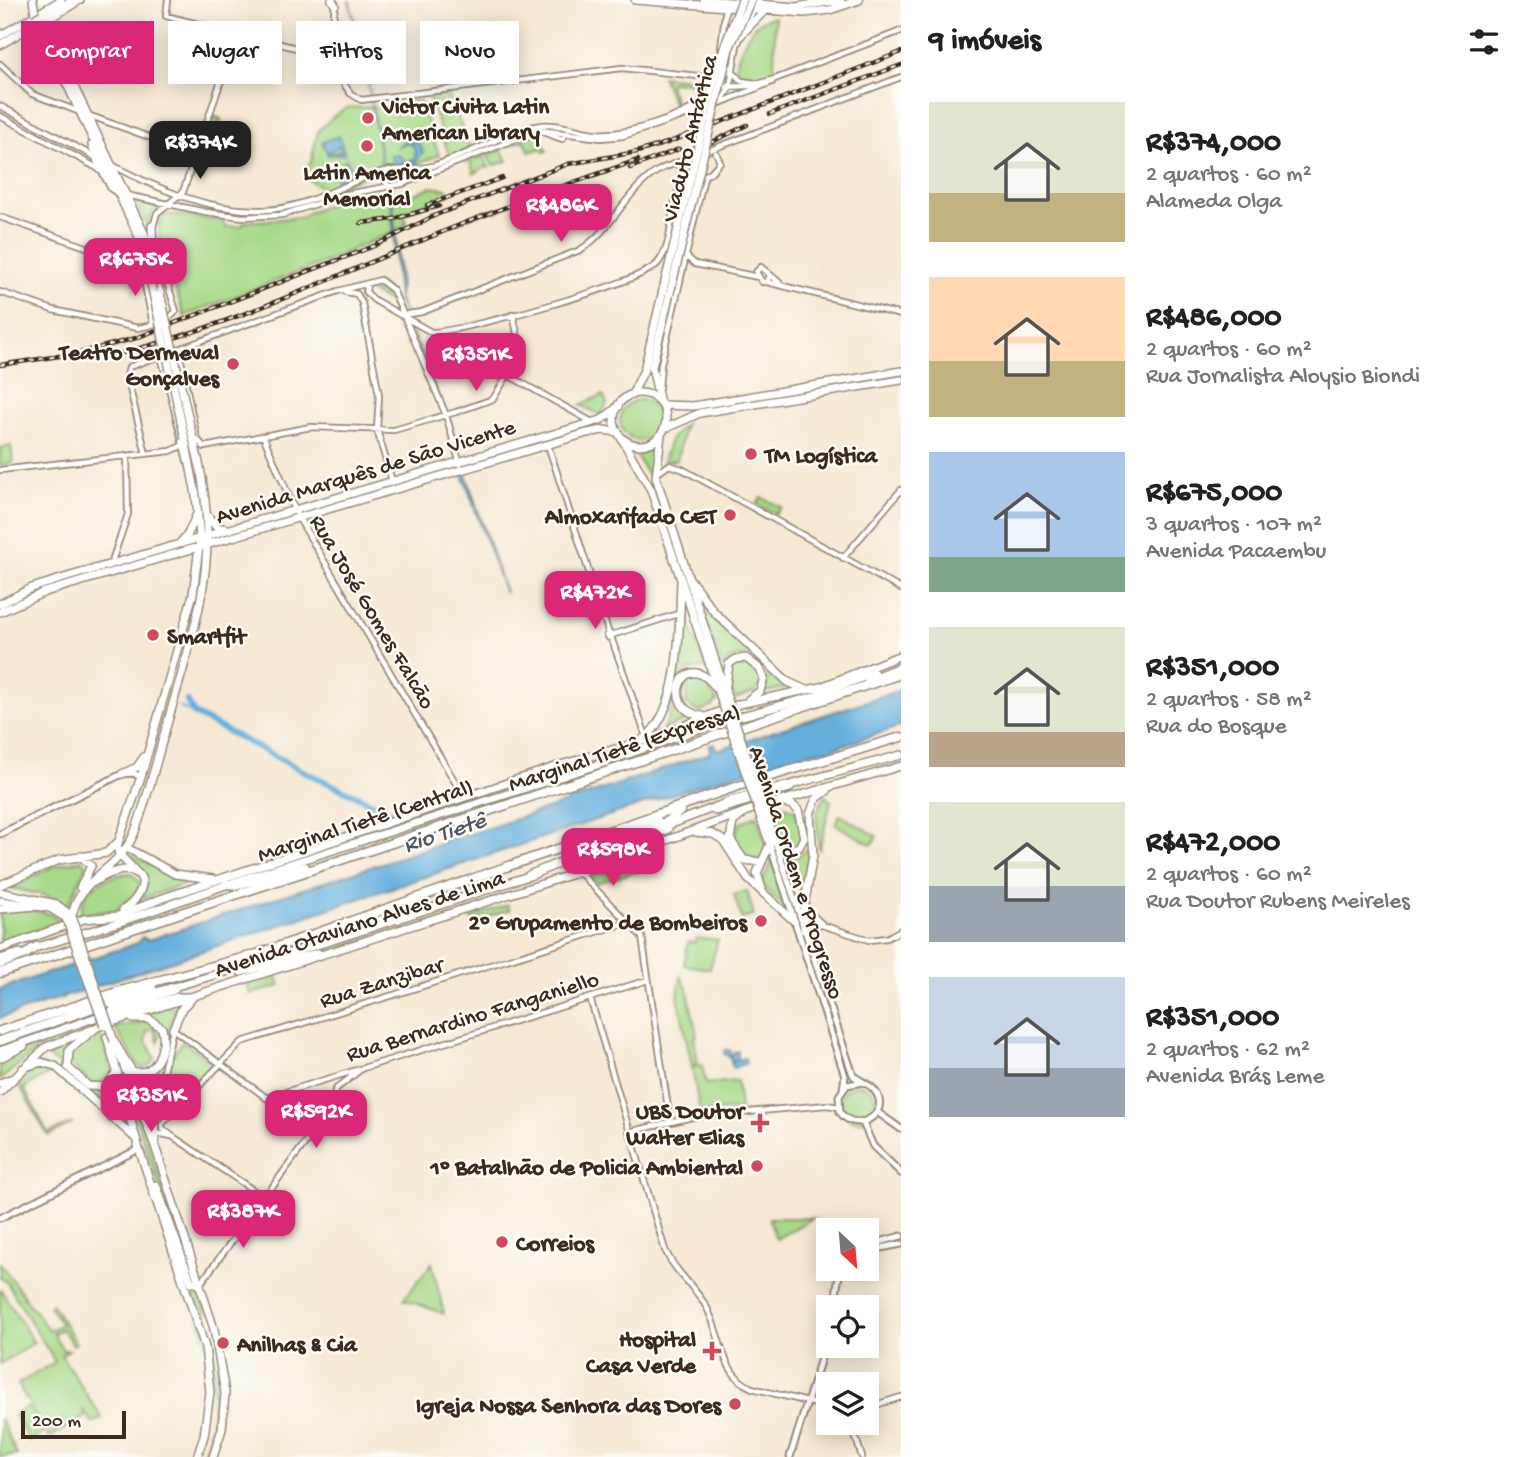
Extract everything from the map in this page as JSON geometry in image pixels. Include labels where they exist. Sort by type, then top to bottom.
[{"type":"highway","points":[[842,694],[847,689],[901,665]]},
{"type":"highway","name":"Marginal Tietê (Expressa)","points":[[0,973],[901,674]]},
{"type":"highway","points":[[257,954],[738,786],[901,737]]},
{"type":"highway","points":[[530,859],[590,845],[680,811],[856,755],[868,747]]},
{"type":"highway","points":[[530,876],[544,867],[660,825],[680,811]]},
{"type":"highway","points":[[224,882],[237,886],[316,864],[325,866]]},
{"type":"highway","points":[[0,1031],[120,991],[385,919],[398,919]]},
{"type":"highway","points":[[0,961],[26,954],[36,947]]},
{"type":"highway","points":[[0,1044],[59,1019],[219,965]]},
{"type":"main road","points":[[36,0],[37,13]]},
{"type":"main road","points":[[0,37],[63,0]]},
{"type":"main road","points":[[0,46],[73,0]]},
{"type":"main road","points":[[0,46],[80,0]]},
{"type":"main road","points":[[635,0],[785,6],[841,0]]},
{"type":"main road","points":[[704,0],[726,4]]},
{"type":"main road","name":"Viaduto Antártica","points":[[668,287],[718,64],[742,0]]},
{"type":"main road","points":[[776,0],[785,6]]},
{"type":"main road","points":[[754,4],[764,11],[817,13],[859,0]]},
{"type":"main road","name":"Viaduto Antártica","points":[[668,287],[729,49],[754,4]]},
{"type":"main road","points":[[741,35],[764,11]]},
{"type":"main road","points":[[85,114],[76,102],[43,27],[85,114],[91,128],[101,170]]},
{"type":"main road","points":[[69,108],[76,102]]},
{"type":"main road","points":[[91,128],[103,120]]},
{"type":"main road","points":[[91,128],[113,165],[152,275],[189,440],[198,508],[199,543],[187,620],[117,850],[141,880],[142,891],[133,903],[103,917]]},
{"type":"main road","points":[[100,159],[123,194],[153,261]]},
{"type":"main road","points":[[152,226],[152,275]]},
{"type":"main road","points":[[662,432],[666,414],[652,367],[668,287]]},
{"type":"main road","points":[[668,287],[642,377],[632,395],[618,407],[615,422],[619,433],[628,442],[640,445],[653,441],[662,432],[700,413],[901,380]]},
{"type":"main road","points":[[632,395],[648,394],[661,403],[694,405],[901,371]]},
{"type":"main road","name":"Avenida Marquês de São Vicente","points":[[178,549],[209,540],[232,529],[297,514],[461,465],[601,419],[618,407]]},
{"type":"main road","name":"Avenida Marquês de São Vicente","points":[[209,540],[224,540],[392,481],[597,430],[619,433]]},
{"type":"main road","name":"Avenida Ordem e Progresso","points":[[662,432],[656,477],[685,580],[799,920]]},
{"type":"main road","name":"Avenida Ordem e Progresso","points":[[619,433],[651,490],[685,580]]},
{"type":"main road","points":[[189,440],[200,463],[209,540],[207,571]]},
{"type":"main road","points":[[0,612],[45,592],[178,549],[192,527],[198,508]]},
{"type":"main road","points":[[207,514],[216,527],[232,529]]},
{"type":"main road","points":[[75,902],[84,888],[127,848],[197,623],[212,554],[224,540]]},
{"type":"main road","points":[[0,604],[32,588],[178,549],[189,555],[197,565]]},
{"type":"main road","points":[[636,743],[660,723],[666,709],[685,580]]},
{"type":"main road","points":[[685,580],[715,613],[788,682],[808,690]]},
{"type":"main road","points":[[751,712],[757,707],[821,687],[901,655]]},
{"type":"main road","points":[[721,691],[731,662],[742,657],[753,662],[763,673],[764,684],[757,694],[739,704]]},
{"type":"main road","name":"Marginal Tietê (Central)","points":[[36,947],[120,922],[224,882],[600,764],[751,712],[816,696],[901,665]]},
{"type":"main road","points":[[703,717],[688,712],[681,705],[678,695],[681,681],[688,674],[700,672],[721,691]]},
{"type":"main road","points":[[0,949],[84,919],[118,916],[224,882],[464,797],[636,743],[739,704],[821,687]]},
{"type":"main road","points":[[0,834],[140,764],[149,747]]},
{"type":"main road","points":[[0,1044],[14,1045],[123,1009],[209,976],[530,876],[731,801],[901,755]]},
{"type":"main road","name":"Avenida Otaviano Alves de Lima","points":[[187,997],[579,873],[750,810],[901,766]]},
{"type":"main road","points":[[560,878],[705,814],[841,772]]},
{"type":"main road","points":[[122,774],[133,773],[141,777],[146,784],[144,800]]},
{"type":"main road","points":[[799,920],[804,907],[813,855],[811,807],[819,794],[846,782]]},
{"type":"main road","points":[[767,895],[757,881],[761,862],[772,841],[790,849],[799,847],[804,838],[803,821],[796,807],[773,803]]},
{"type":"main road","points":[[750,810],[733,822],[729,834],[744,860],[761,862]]},
{"type":"main road","points":[[688,834],[706,832],[718,836],[748,879],[799,920],[804,931]]},
{"type":"main road","points":[[0,885],[52,862],[106,853],[120,840]]},
{"type":"main road","name":"Avenida Ordem e Progresso","points":[[772,841],[793,896],[845,1076],[843,1089]]},
{"type":"main road","points":[[127,848],[175,874],[224,882]]},
{"type":"main road","points":[[70,917],[91,866],[81,856]]},
{"type":"main road","points":[[84,888],[123,870],[132,872],[141,880]]},
{"type":"main road","points":[[0,892],[57,904],[70,917],[112,1040],[158,1157],[207,1305],[224,1377],[222,1429],[213,1457]]},
{"type":"main road","points":[[0,901],[54,910],[70,917]]},
{"type":"main road","points":[[0,909],[36,906]]},
{"type":"main road","name":"Avenida Ordem e Progresso","points":[[804,931],[853,1075],[863,1082]]},
{"type":"main road","points":[[0,943],[14,943]]},
{"type":"main road","points":[[209,976],[349,947]]},
{"type":"main road","points":[[0,1044],[152,992],[182,985]]},
{"type":"main road","points":[[173,1030],[181,1008],[201,992]]},
{"type":"main road","points":[[0,1058],[62,1032],[177,997],[187,997]]},
{"type":"main road","points":[[0,1092],[51,1044],[187,997]]},
{"type":"main road","points":[[112,1040],[130,1068],[141,1073],[155,1065],[163,1038],[159,1024],[149,1018],[115,1021]]},
{"type":"main road","points":[[97,1027],[72,1045],[67,1055],[68,1067],[88,1086],[96,1088],[109,1084],[117,1072]]},
{"type":"main road","points":[[112,1040],[117,1072],[139,1149],[208,1365],[207,1419],[197,1457]]},
{"type":"main road","points":[[23,1068],[41,1062],[55,1066],[136,1138]]},
{"type":"main road","points":[[0,1083],[13,1078]]},
{"type":"main road","points":[[863,1123],[847,1119],[839,1107],[839,1096],[843,1089],[852,1083],[863,1082],[877,1093],[877,1112]]},
{"type":"main road","points":[[863,1123],[877,1112]]},
{"type":"main road","points":[[877,1112],[901,1129]]},
{"type":"main road","points":[[863,1123],[873,1146],[901,1173]]},
{"type":"main road","points":[[0,1218],[139,1149]]},
{"type":"main road","points":[[148,1173],[165,1206],[190,1279],[194,1285],[200,1284]]},
{"type":"main road","points":[[879,1242],[901,1236]]},
{"type":"main road","points":[[879,1248],[901,1244]]},
{"type":"main road","points":[[190,1304],[199,1298],[207,1305]]},
{"type":"main road","points":[[790,1457],[821,1358]]},
{"type":"main road","points":[[207,1419],[222,1429]]},
{"type":"street","points":[[168,0],[166,16],[186,21]]},
{"type":"street","points":[[333,21],[334,2]]},
{"type":"street","points":[[708,97],[724,36],[726,4]]},
{"type":"street","points":[[700,109],[724,97],[730,87],[732,67],[741,35],[754,4]]},
{"type":"street","points":[[0,106],[149,185],[230,208],[274,210],[308,201],[389,170],[430,167],[539,125],[601,138],[623,136],[901,31]]},
{"type":"street","points":[[0,64],[32,94],[196,154]]},
{"type":"street","points":[[344,84],[349,93],[365,100],[622,68],[713,79],[725,76],[732,67]]},
{"type":"street","points":[[732,67],[735,78],[762,83]]},
{"type":"street","points":[[402,314],[422,312],[580,250],[594,240],[653,173],[901,78]]},
{"type":"street","points":[[568,131],[606,134],[628,131],[682,111],[720,87],[775,79]]},
{"type":"street","points":[[0,292],[53,310],[138,328],[173,316],[176,308],[152,226],[155,216],[181,195],[220,84]]},
{"type":"street","points":[[10,121],[15,119],[14,114]]},
{"type":"street","points":[[0,116],[101,170],[111,190],[188,209],[241,216],[275,215],[361,191],[390,187],[539,130],[562,139],[568,131]]},
{"type":"street","points":[[700,154],[716,153],[724,145]]},
{"type":"street","points":[[658,391],[662,358],[685,269],[704,177],[719,164],[716,153]]},
{"type":"street","points":[[683,160],[680,169],[686,176],[704,177]]},
{"type":"street","points":[[389,170],[385,178],[390,187]]},
{"type":"street","points":[[406,170],[407,182]]},
{"type":"street","points":[[432,332],[450,330],[573,299],[655,267],[661,259],[679,188],[686,176]]},
{"type":"street","points":[[366,178],[373,183],[371,190]]},
{"type":"street","points":[[188,209],[192,199]]},
{"type":"street","points":[[0,217],[141,266],[152,275]]},
{"type":"street","points":[[143,246],[141,266],[153,324]]},
{"type":"street","points":[[687,257],[695,264],[757,276],[767,282],[780,283],[901,315]]},
{"type":"street","points":[[685,269],[695,264]]},
{"type":"street","points":[[757,276],[762,268],[780,283]]},
{"type":"street","points":[[767,282],[770,276]]},
{"type":"street","points":[[146,454],[127,370],[132,365],[179,351],[338,292],[383,281],[393,290],[446,415],[461,465]]},
{"type":"street","points":[[368,283],[366,292],[374,300]]},
{"type":"street","points":[[338,292],[355,293],[362,303],[380,401],[377,430],[392,481]]},
{"type":"street","points":[[362,303],[366,298],[374,300],[402,314],[592,422]]},
{"type":"street","points":[[422,312],[419,320],[423,327]]},
{"type":"street","points":[[161,356],[189,440],[202,446],[264,438],[312,427],[394,430],[493,399],[521,352],[513,314]]},
{"type":"street","points":[[450,330],[455,344]]},
{"type":"street","points":[[179,351],[189,440],[184,455]]},
{"type":"street","points":[[165,373],[183,370]]},
{"type":"street","name":"Rua José Gomes Falcão","points":[[264,438],[297,514],[464,797]]},
{"type":"street","points":[[171,451],[189,440]]},
{"type":"street","points":[[548,444],[647,736]]},
{"type":"street","points":[[0,470],[171,451],[184,455],[190,463]]},
{"type":"street","points":[[111,565],[128,514],[127,456]]},
{"type":"street","points":[[656,477],[665,466],[682,468],[901,589]]},
{"type":"street","points":[[843,558],[901,490]]},
{"type":"street","points":[[611,635],[682,612]]},
{"type":"street","points":[[579,873],[642,937],[670,1121]]},
{"type":"street","points":[[793,896],[826,926]]},
{"type":"street","points":[[799,920],[873,941],[887,939],[901,930]]},
{"type":"street","name":"Rua Zanzibar","points":[[172,1136],[163,1129],[162,1124],[169,1114],[242,1042],[629,922]]},
{"type":"street","points":[[804,931],[814,923]]},
{"type":"street","name":"Rua Bernardino Fanganiello","points":[[266,1098],[648,979]]},
{"type":"street","points":[[590,998],[671,1263],[707,1307],[723,1354],[738,1379],[758,1391],[816,1403]]},
{"type":"street","points":[[158,1157],[154,1115],[173,1030],[313,1132]]},
{"type":"street","points":[[341,1083],[360,1069]]},
{"type":"street","points":[[200,1284],[313,1132],[341,1083],[344,1072]]},
{"type":"street","points":[[827,1105],[839,1096]]},
{"type":"street","points":[[629,1132],[670,1121],[827,1105],[839,1107]]},
{"type":"street","points":[[142,1113],[169,1114]]},
{"type":"street","points":[[155,1133],[172,1136],[265,1198]]},
{"type":"street","points":[[879,1404],[901,1397]]},
{"type":"street","points":[[854,1435],[862,1457]]},
{"type":"green space","points":[[775,17],[774,75],[749,81],[738,77],[735,66],[749,34],[760,22]]},
{"type":"green space","points":[[662,76],[706,81],[701,96],[675,108]],"holes":[[[671,82],[703,86],[700,93],[676,104],[669,84]]]},
{"type":"green space","points":[[448,94],[471,149],[450,158],[429,97]]},
{"type":"green space","points":[[412,101],[420,101],[439,155],[410,167],[386,169],[328,190],[310,181],[306,168],[311,162],[318,131],[334,116],[347,108],[406,105]]},
{"type":"green space","points":[[214,116],[221,119],[208,156],[201,154]]},
{"type":"green space","points":[[539,132],[547,151],[544,152],[541,148],[530,152],[524,140],[474,159]]},
{"type":"green space","points":[[501,150],[508,161],[493,166],[487,155]]},
{"type":"green space","points":[[483,157],[489,168],[485,167],[474,174],[470,161],[465,163],[472,160]]},
{"type":"green space","points":[[430,187],[447,189],[449,195],[404,213],[407,225],[330,260],[184,316],[159,236],[159,222],[165,214],[222,220],[226,227],[241,226],[245,222],[302,217],[318,208],[352,197],[374,196],[397,202]]},
{"type":"green space","points":[[135,201],[157,206],[149,219],[148,229]]},
{"type":"green space","points":[[380,284],[389,292],[393,304],[370,292],[370,286]]},
{"type":"green space","points":[[603,395],[607,403],[601,415],[580,405]]},
{"type":"green space","points":[[640,400],[654,406],[660,420],[654,434],[640,440],[626,434],[620,420],[626,406]]},
{"type":"green space","points":[[685,424],[677,460],[663,462],[670,440]]},
{"type":"green space","points":[[11,446],[13,463],[0,465],[0,448]]},
{"type":"green space","points":[[655,448],[649,477],[632,449]]},
{"type":"green space","points":[[761,497],[781,507],[776,514],[757,504]]},
{"type":"green space","points":[[700,604],[790,687],[766,692],[768,672],[750,655],[730,659],[723,668]]},
{"type":"green space","points":[[687,615],[705,668],[689,670],[676,689],[679,709],[692,718],[662,730],[670,715]]},
{"type":"green space","points":[[743,661],[760,673],[761,684],[755,692],[735,699],[728,682],[730,670]]},
{"type":"green space","points":[[695,677],[701,677],[717,701],[712,707],[698,712],[686,704],[687,684]]},
{"type":"green space","points":[[825,796],[831,801],[819,851],[816,813]]},
{"type":"green space","points":[[784,806],[795,810],[803,837],[796,848],[783,844],[771,810]]},
{"type":"green space","points":[[757,815],[767,848],[760,860],[746,859],[734,838],[739,824]]},
{"type":"green space","points":[[840,815],[877,836],[872,845],[835,824]]},
{"type":"green space","points":[[810,847],[803,896],[785,855],[797,856]]},
{"type":"green space","points":[[129,854],[189,883],[143,898],[146,882],[127,857]]},
{"type":"green space","points":[[644,857],[650,868],[597,883],[590,876]]},
{"type":"green space","points":[[81,860],[87,865],[68,906],[48,896],[11,888],[53,866]]},
{"type":"green space","points":[[772,861],[788,910],[765,889],[762,881]]},
{"type":"green space","points":[[131,873],[139,881],[138,892],[117,910],[84,914],[9,940],[0,940],[0,912],[31,910],[62,920],[81,913],[85,896],[97,884],[114,876]]},
{"type":"green space","points":[[747,891],[754,915],[742,919],[734,895]]},
{"type":"green space","points":[[508,905],[510,910],[473,921],[471,917]]},
{"type":"green space","points":[[696,938],[718,940],[710,969],[684,965],[688,942],[695,943]]},
{"type":"green space","points":[[276,973],[280,986],[250,994],[247,982]]},
{"type":"green space","points":[[681,976],[688,991],[697,1036],[694,1037],[698,1064],[692,1066],[678,997]]},
{"type":"green space","points":[[176,1005],[167,1038],[159,1021],[139,1015]]},
{"type":"green space","points":[[151,1023],[160,1033],[158,1043],[154,1028],[147,1031],[146,1041],[155,1058],[149,1066],[140,1068],[114,1027]]},
{"type":"green space","points":[[77,1028],[43,1045],[0,1080],[0,1062],[7,1056]]},
{"type":"green space","points":[[99,1030],[112,1073],[100,1085],[89,1082],[70,1063],[72,1049]]},
{"type":"green space","points":[[67,1040],[74,1040],[63,1057],[72,1076],[45,1054]]},
{"type":"green space","points":[[183,1041],[213,1064],[195,1083],[181,1070],[172,1078],[166,1076],[170,1059]]},
{"type":"green space","points":[[160,1064],[151,1111],[148,1111],[132,1075],[148,1074]]},
{"type":"green space","points":[[39,1065],[52,1069],[83,1094],[51,1073],[24,1088],[48,1133],[73,1123],[48,1136],[16,1080],[27,1068]]},
{"type":"green space","points":[[702,1065],[706,1084],[737,1081],[740,1109],[700,1112],[692,1067]]},
{"type":"green space","points":[[115,1081],[126,1122],[88,1089],[103,1090]]},
{"type":"green space","points":[[127,1083],[194,1272],[190,1273],[123,1084]]},
{"type":"green space","points":[[858,1085],[870,1091],[876,1103],[870,1115],[858,1121],[846,1115],[840,1103],[846,1091]]},
{"type":"green space","points":[[769,1218],[813,1218],[776,1239]]},
{"type":"green space","points":[[0,1263],[49,1331],[61,1324],[49,1306],[52,1304],[76,1343],[73,1345],[62,1329],[53,1333],[63,1350],[69,1350],[61,1355],[102,1418],[92,1423],[82,1408],[86,1416],[49,1438],[18,1384],[55,1362],[6,1281],[0,1278]]},
{"type":"green space","points":[[432,1263],[444,1314],[404,1299]]},
{"type":"green space","points":[[0,1291],[34,1343],[0,1364]]},
{"type":"green space","points":[[201,1295],[219,1376],[219,1416],[210,1457],[202,1457],[209,1437],[214,1396],[210,1357],[193,1297]]},
{"type":"green space","points":[[28,1407],[43,1433],[30,1441],[14,1415]]},
{"type":"green space","points":[[0,1418],[17,1455],[0,1457]]},
{"type":"water","points":[[368,84],[369,84],[382,165]]},
{"type":"water","points":[[339,136],[345,154],[327,155],[341,151],[339,146],[327,153],[322,142]]},
{"type":"water","points":[[405,140],[419,143],[423,152],[416,162],[402,166],[394,163],[390,155],[398,154],[405,162],[414,159],[416,153],[413,145],[406,143],[397,148]]},
{"type":"water","points":[[347,159],[354,177],[338,183],[333,170]]},
{"type":"water","points":[[382,165],[391,183],[400,281],[399,300],[447,416],[398,300],[390,183]]},
{"type":"water","points":[[447,416],[505,593],[463,475]]},
{"type":"water","points":[[901,690],[901,726],[832,749],[807,753],[710,782],[0,1018],[0,989],[138,943],[142,937],[148,940],[446,842],[439,837],[455,839],[568,802],[568,791],[575,799],[710,753],[709,745],[714,744],[717,750]]},
{"type":"water","points":[[725,1050],[730,1050],[731,1058],[734,1052],[738,1051],[738,1059],[732,1061],[745,1058],[746,1063],[733,1068],[730,1058],[724,1054]]},
{"type":"waterway","points":[[187,701],[194,714],[309,774],[396,814]]},
{"type":"waterway","points":[[179,707],[194,714]]},
{"type":"railway","points":[[0,365],[79,353],[136,338],[374,246],[436,215],[568,164],[637,152],[667,143],[901,52]]},
{"type":"railway","points":[[770,114],[901,65]]},
{"type":"railway","points":[[710,143],[747,125]]},
{"type":"railway","points":[[630,168],[679,149]]},
{"type":"railway","points":[[114,355],[235,317],[480,217],[638,160]]},
{"type":"railway","points":[[427,205],[502,178]]},
{"type":"railway","points":[[361,223],[394,219],[439,206]]},
{"type":"place","name":"Victor Civita Latin American Library","points":[[368,118]]},
{"type":"place","name":"Latin America Memorial","points":[[367,146]]},
{"type":"place","name":"Teatro Dermeval Gonçalves","points":[[233,364]]},
{"type":"place","name":"TM Logística","points":[[751,454]]},
{"type":"place","name":"Almoxarifado CET","points":[[730,515]]},
{"type":"place","name":"Smartfit","points":[[153,635]]},
{"type":"place","name":"2º Grupamento de Bombeiros","points":[[761,921]]},
{"type":"place","name":"UBS Doutor Walter Elias","points":[[760,1123]]},
{"type":"place","name":"1º Batalhão de Policia Ambiental","points":[[757,1166]]},
{"type":"place","name":"Correios","points":[[502,1242]]},
{"type":"place","name":"Anilhas & Cia","points":[[223,1343]]},
{"type":"place","name":"Hospital Casa Verde","points":[[712,1351]]},
{"type":"place","name":"Igreja Nossa Senhora das Dores","points":[[735,1404]]},
{"type":"water label","name":"Rio Tietê","points":[[444,831]]}]
